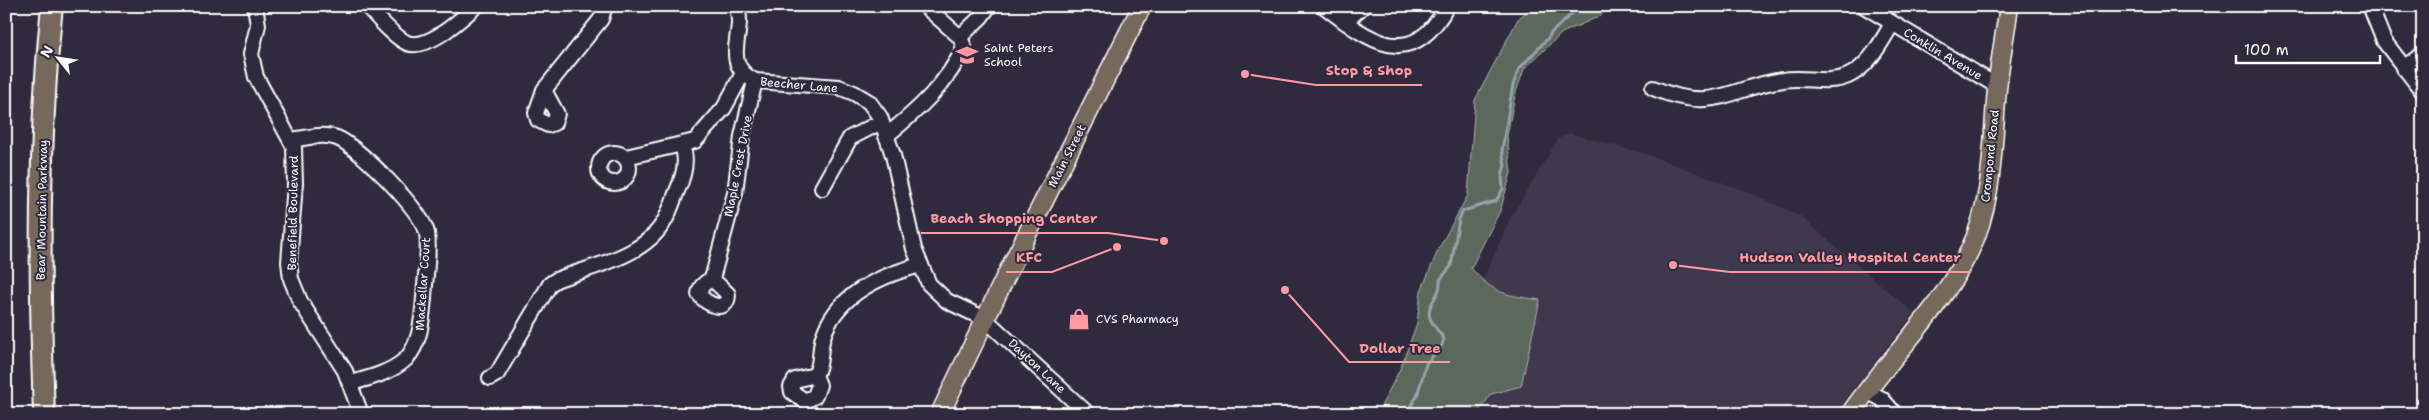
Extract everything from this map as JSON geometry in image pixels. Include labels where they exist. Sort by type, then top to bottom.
[{"type":"highway","name":"Bear Mountain Parkway","points":[[34,414],[29,211],[33,92],[40,6]]},
{"type":"highway","name":"Bear Mountain Parkway","points":[[44,414],[41,172],[52,6]]},
{"type":"main road","name":"Main Street","points":[[940,414],[985,319],[1142,6]]},
{"type":"main road","name":"Crompond Road","points":[[1850,414],[1934,310],[1969,251],[1984,208],[1988,187],[1997,86],[2009,6]]},
{"type":"street","name":"Benefield Boulevard","points":[[255,6],[258,25],[251,54],[256,77],[267,101],[294,147],[294,184],[289,262],[291,279],[300,300],[351,383],[361,414]]},
{"type":"street","points":[[367,6],[407,42],[417,44],[429,41],[452,26],[476,6]]},
{"type":"street","points":[[544,90],[601,19],[605,6]]},
{"type":"street","points":[[736,6],[739,13],[735,52],[749,77]]},
{"type":"street","points":[[886,136],[916,111],[947,76],[957,62],[964,47],[960,37],[925,6]]},
{"type":"street","points":[[960,37],[981,17],[989,6]]},
{"type":"street","points":[[1324,6],[1374,42],[1393,46],[1419,39],[1440,20],[1447,6]]},
{"type":"street","points":[[1345,22],[1364,6]]},
{"type":"street","name":"Conklin Avenue","points":[[1864,6],[1997,86]]},
{"type":"street","points":[[2370,6],[2384,41],[2423,92]]},
{"type":"street","points":[[1653,88],[1678,98],[1706,100],[1784,80],[1838,79],[1849,76],[1868,61],[1892,24]]},
{"type":"street","points":[[2403,68],[2423,54]]},
{"type":"street","name":"Beecher Lane","points":[[626,157],[695,142],[749,77],[839,87],[854,93],[869,102],[881,122],[893,155],[914,250],[929,284],[935,292],[947,301],[985,319]]},
{"type":"street","name":"Maple Crest Drive","points":[[712,279],[735,193],[749,77]]},
{"type":"street","points":[[822,188],[850,138],[881,122]]},
{"type":"street","name":"Mackellar Court","points":[[291,140],[324,136],[336,138],[349,145],[373,166],[417,212],[427,233],[423,304],[419,336],[414,349],[398,366],[351,383]]},
{"type":"street","points":[[490,378],[497,374],[550,284],[556,280],[626,254],[644,244],[654,235],[665,220],[680,184],[685,163],[682,146]]},
{"type":"street","points":[[815,375],[820,362],[823,338],[839,306],[873,283],[921,265]]},
{"type":"street","name":"Dayton Lane","points":[[985,319],[1088,414]]},
{"type":"street","points":[[1867,391],[1882,399],[1895,414]]},
{"type":"shaded area","points":[[1569,133],[1649,155],[1753,194],[1800,216],[1914,313],[1851,392],[1836,414],[1423,414],[1511,217],[1558,139]]},
{"type":"green space","points":[[1533,6],[1611,6],[1600,16],[1562,33],[1524,69],[1515,95],[1507,136],[1511,173],[1500,211],[1471,268],[1494,289],[1510,295],[1540,300],[1521,386],[1491,394],[1477,414],[1377,414],[1401,367],[1417,323],[1421,291],[1439,248],[1468,195],[1475,100],[1518,19]]},
{"type":"waterway","points":[[1406,414],[1417,396],[1426,364],[1442,345],[1444,339],[1433,324],[1429,313],[1431,304],[1439,291],[1440,280],[1451,266],[1459,219],[1463,211],[1496,201],[1503,189],[1502,175],[1505,165],[1502,150],[1513,85],[1519,69],[1551,33],[1580,6]]},
{"type":"place","name":"Saint Peters School","points":[[967,55]]},
{"type":"place","name":"Stop & Shop","points":[[1245,74]]},
{"type":"place","name":"Beach Shopping Center","points":[[1164,241]]},
{"type":"place","name":"KFC","points":[[1117,247]]},
{"type":"place","name":"Hudson Valley Hospital Center","points":[[1673,265]]},
{"type":"place","name":"Dollar Tree","points":[[1285,290]]},
{"type":"place","name":"CVS Pharmacy","points":[[1079,319]]}]
